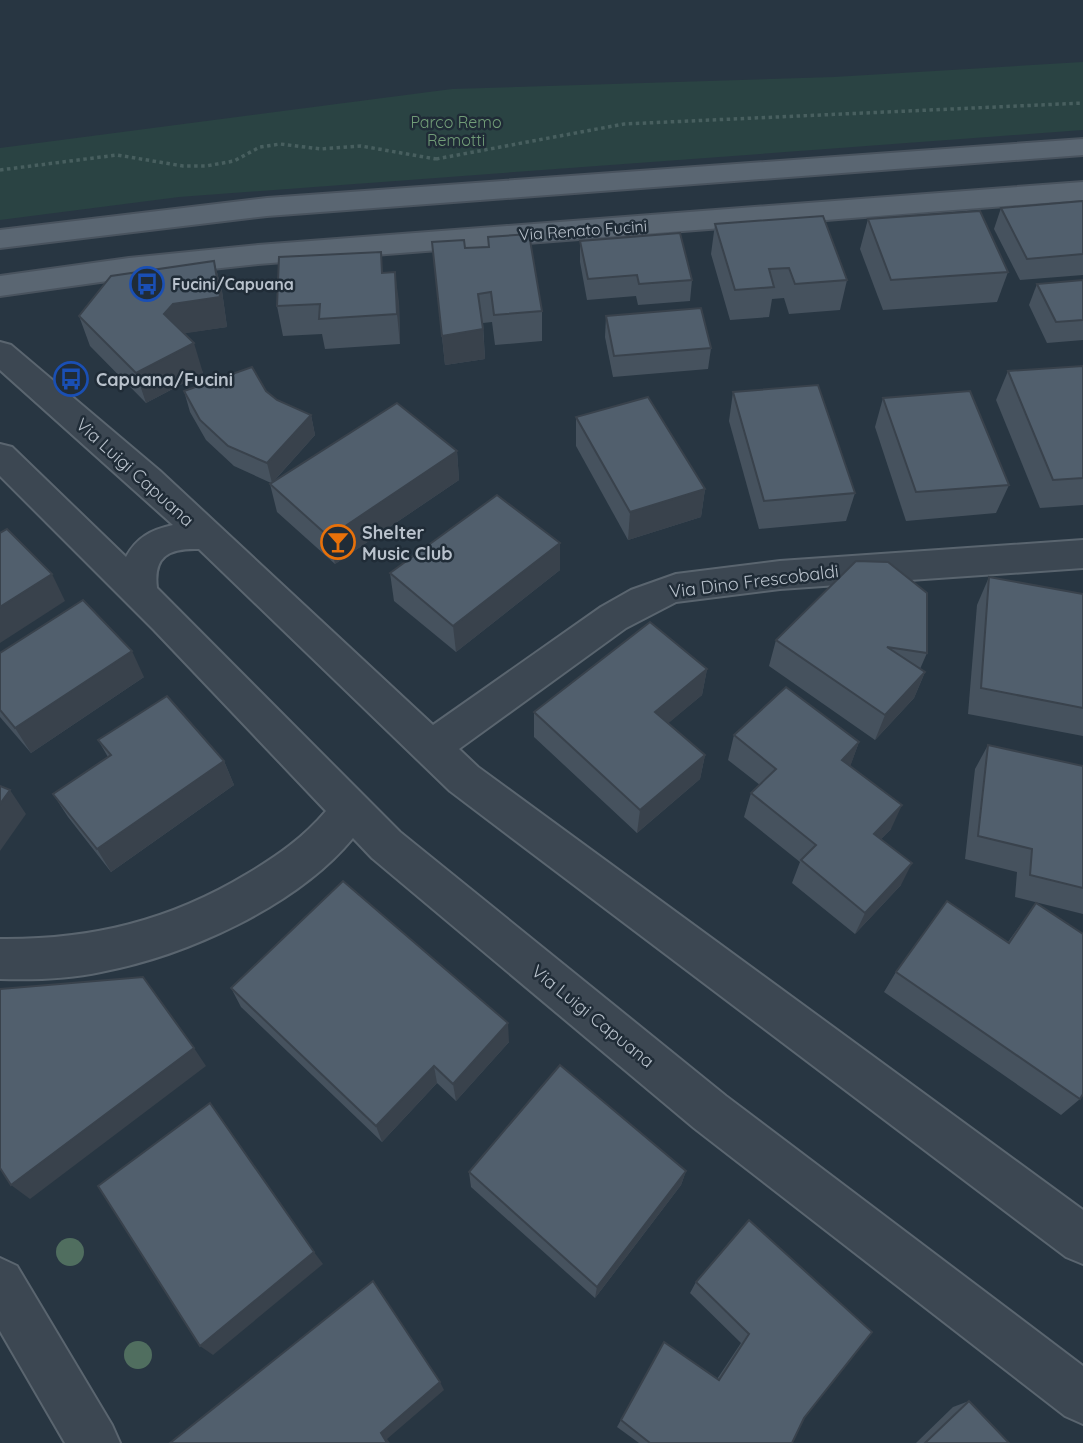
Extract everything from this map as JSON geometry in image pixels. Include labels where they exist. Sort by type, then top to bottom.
[{"type":"main road","points":[[0,239],[163,218],[447,193],[1083,147]]},
{"type":"main road","name":"Via Renato Fucini","points":[[0,286],[66,275],[167,264],[404,243],[1083,191]]},
{"type":"street","name":"Via Luigi Capuana","points":[[0,353],[148,481],[431,748],[486,796],[1083,1240]]},
{"type":"street","name":"Via Luigi Capuana","points":[[0,456],[140,593],[386,845],[710,1112],[1083,1398]]},
{"type":"street","name":"Via Luigi Capuana","points":[[140,593],[136,572],[152,546],[180,536],[207,536]]},
{"type":"street","name":"Via Dino Frescobaldi","points":[[431,748],[603,624],[641,600],[660,592],[780,575],[1083,554]]},
{"type":"street","points":[[0,958],[78,958],[119,950],[165,936],[232,905],[304,859],[351,811]]},
{"type":"street","points":[[0,1283],[94,1443]]},
{"type":"path","points":[[0,170],[117,155],[183,166],[206,166],[234,161],[260,148],[280,145],[321,149],[360,146],[436,159],[624,124],[1083,103]]},
{"type":"path","points":[[436,159],[447,193]]},
{"type":"green space","name":"Parco Remo Remotti","points":[[1083,62],[1083,130],[179,197],[0,220],[0,148],[452,89],[834,77]]},
{"type":"building","points":[[1083,201],[1083,254],[1027,259],[1001,208]]},
{"type":"building","points":[[980,211],[1008,272],[891,280],[868,219]]},
{"type":"building","points":[[823,216],[847,280],[795,284],[789,268],[769,269],[774,287],[735,290],[715,224]]},
{"type":"building","points":[[680,233],[692,280],[639,284],[637,275],[588,279],[580,241]]},
{"type":"building","points":[[529,234],[542,311],[494,315],[491,292],[478,294],[483,329],[442,336],[432,242],[464,240],[465,248],[489,247],[488,237]]},
{"type":"building","points":[[381,252],[382,273],[395,272],[397,314],[319,319],[320,304],[277,306],[279,257]]},
{"type":"building","points":[[214,261],[220,297],[173,304],[164,314],[194,343],[136,373],[79,316],[111,276]]},
{"type":"building","points":[[1083,280],[1083,320],[1056,322],[1037,284]]},
{"type":"building","points":[[701,308],[711,348],[614,356],[606,316]]},
{"type":"building","points":[[1083,366],[1083,478],[1053,480],[1008,371]]},
{"type":"building","points":[[252,367],[266,391],[277,400],[311,415],[267,463],[228,446],[200,420],[184,391]]},
{"type":"building","points":[[818,385],[855,493],[764,501],[733,392]]},
{"type":"building","points":[[970,391],[1009,485],[916,492],[883,398]]},
{"type":"building","points":[[648,397],[705,489],[630,512],[576,417]]},
{"type":"building","points":[[397,403],[457,451],[329,537],[270,484]]},
{"type":"building","points":[[497,495],[560,543],[453,626],[390,573]]},
{"type":"building","points":[[7,529],[52,574],[0,607],[0,533]]},
{"type":"building","points":[[856,561],[888,562],[927,593],[927,653],[887,647],[925,672],[885,715],[776,640]]},
{"type":"building","points":[[989,577],[1083,594],[1083,708],[981,688]]},
{"type":"building","points":[[83,600],[132,651],[15,728],[0,710],[0,653]]},
{"type":"building","points":[[650,622],[707,669],[655,712],[705,755],[640,810],[534,712]]},
{"type":"building","points":[[786,687],[859,742],[842,760],[902,805],[874,834],[912,863],[865,913],[801,860],[816,845],[751,793],[776,769],[734,735]]},
{"type":"building","points":[[167,696],[224,761],[97,849],[53,794],[111,755],[98,740]]},
{"type":"building","points":[[988,745],[1083,766],[1083,888],[1030,875],[1032,849],[978,836]]},
{"type":"building","points":[[0,786],[10,790],[0,804]]},
{"type":"building","points":[[343,881],[508,1023],[453,1084],[434,1066],[376,1126],[231,988]]},
{"type":"building","points":[[947,901],[1009,943],[1036,903],[1083,934],[1083,1094],[1080,1099],[896,972]]},
{"type":"building","points":[[143,977],[194,1048],[11,1185],[0,1168],[0,989]]},
{"type":"building","points":[[560,1065],[686,1171],[597,1287],[469,1172]]},
{"type":"building","points":[[210,1103],[314,1252],[200,1346],[98,1186]]},
{"type":"building","points":[[749,1220],[872,1332],[804,1418],[792,1443],[650,1443],[621,1420],[664,1342],[719,1380],[749,1334],[696,1282]]},
{"type":"building","points":[[373,1281],[440,1382],[381,1433],[387,1443],[170,1443]]},
{"type":"building","points":[[969,1401],[1009,1443],[925,1443]]},
{"type":"place","name":"Fucini/Capuana","points":[[147,284]]},
{"type":"place","name":"Capuana/Fucini","points":[[71,379]]},
{"type":"place","name":"Shelter Music Club","points":[[338,542]]}]
